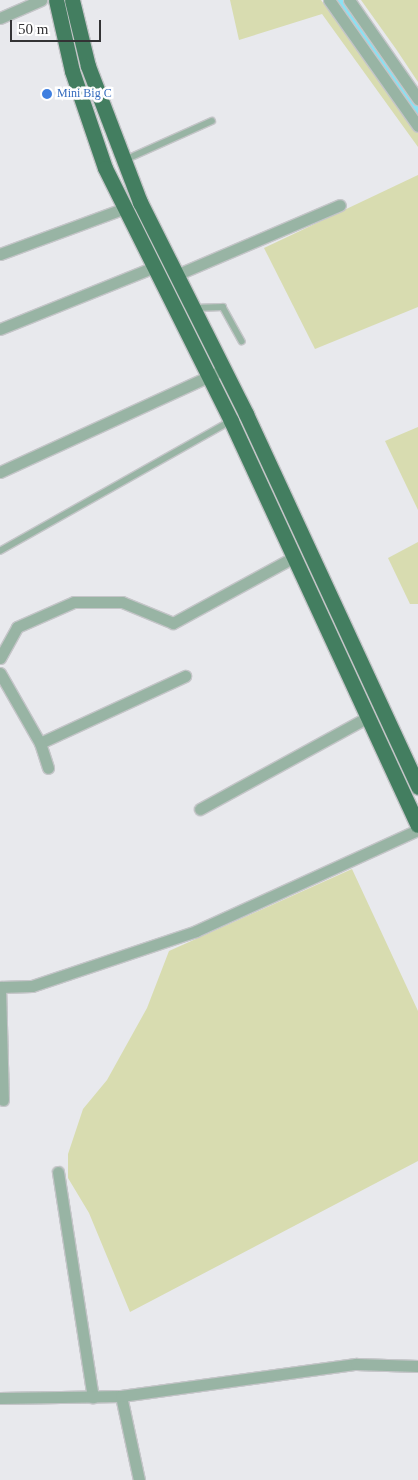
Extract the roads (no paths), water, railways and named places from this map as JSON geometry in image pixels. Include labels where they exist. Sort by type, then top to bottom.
[{"type":"highway","points":[[56,0],[72,71],[105,168],[231,421],[366,718],[418,824]]},
{"type":"highway","points":[[72,0],[88,66],[123,161],[176,275],[194,308],[418,787]]},
{"type":"street","points":[[0,18],[41,0]]},
{"type":"street","points":[[329,0],[418,126]]},
{"type":"street","points":[[349,0],[418,99]]},
{"type":"street","points":[[176,275],[340,206]]},
{"type":"street","points":[[0,254],[125,208]]},
{"type":"street","points":[[0,329],[154,267]]},
{"type":"street","points":[[0,472],[223,370]]},
{"type":"street","points":[[0,658],[17,627],[74,602],[122,602],[173,623],[294,556]]},
{"type":"street","points":[[0,673],[40,743],[48,768]]},
{"type":"street","points":[[40,743],[185,676]]},
{"type":"street","points":[[200,809],[366,718]]},
{"type":"street","points":[[2,1100],[0,987],[32,986],[196,931],[418,830]]},
{"type":"street","points":[[58,1172],[93,1397]]},
{"type":"street","points":[[0,1398],[121,1396],[356,1364],[418,1366]]},
{"type":"street","points":[[121,1396],[139,1480]]},
{"type":"lane","points":[[123,161],[212,121]]},
{"type":"lane","points":[[194,308],[223,307],[242,341]]},
{"type":"lane","points":[[0,551],[231,421]]},
{"type":"waterway","points":[[340,0],[418,116]]},
{"type":"place","name":"Mini Big C","points":[[47,94]]}]
